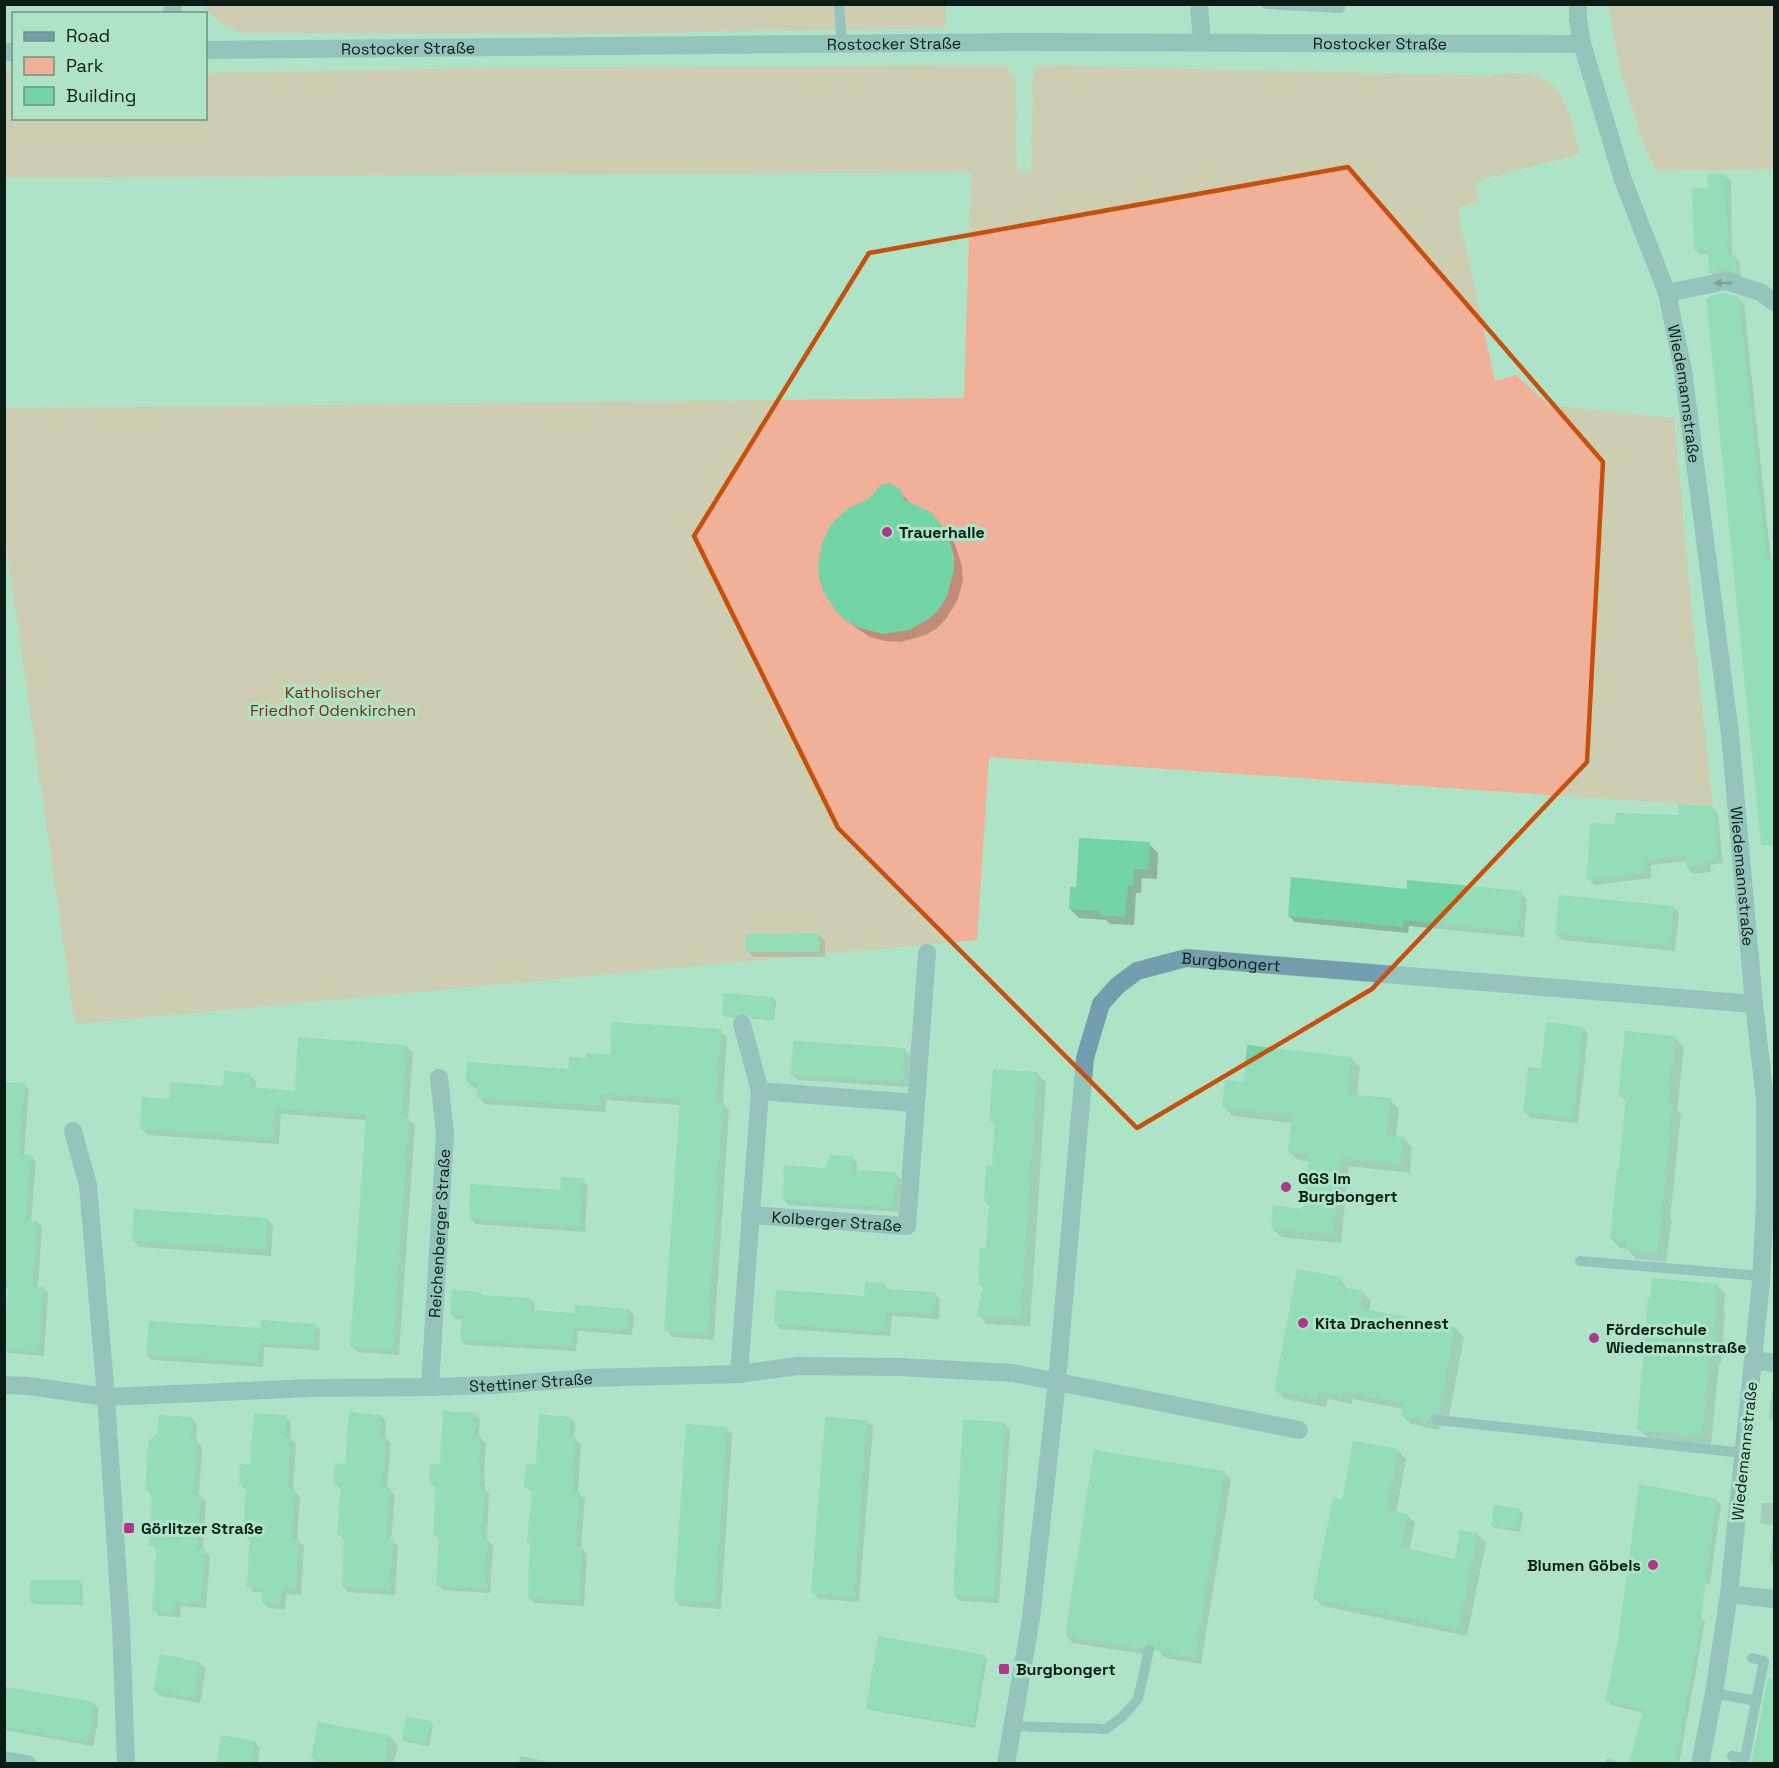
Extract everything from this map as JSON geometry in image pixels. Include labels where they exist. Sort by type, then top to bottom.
[{"type":"street","points":[[1199,4],[1202,42]]},
{"type":"street","name":"Wiedemannstraße","points":[[1578,4],[1582,44],[1623,180],[1667,293],[1683,370],[1730,734],[1754,1004],[1765,1099],[1762,1276],[1729,1594],[1714,1693],[1700,1764]]},
{"type":"street","name":"Rostocker Straße","points":[[207,50],[1202,42],[1582,44]]},
{"type":"street","points":[[1667,293],[1726,281],[1760,292],[1774,302]]},
{"type":"street","name":"Kolberger Straße","points":[[750,1215],[907,1226],[927,953]]},
{"type":"street","name":"Burgbongert","points":[[1006,1764],[1031,1618],[1057,1381],[1085,1058],[1101,1004],[1117,986],[1137,971],[1186,958],[1754,1004]]},
{"type":"street","name":"Kolberger Straße","points":[[739,1374],[760,1091],[742,1024]]},
{"type":"street","name":"Reichenberger Straße","points":[[430,1387],[446,1134],[439,1078]]},
{"type":"street","points":[[760,1091],[916,1102]]},
{"type":"street","points":[[73,1131],[88,1185],[106,1396],[126,1764]]},
{"type":"street","points":[[1753,1360],[1774,1363]]},
{"type":"street","name":"Stettiner Straße","points":[[4,1385],[106,1396],[312,1388],[494,1385],[589,1378],[739,1374],[797,1366],[900,1366],[1013,1373],[1057,1381]]},
{"type":"street","points":[[1057,1381],[1299,1430]]},
{"type":"street","points":[[1729,1594],[1774,1599]]},
{"type":"street","points":[[4,1760],[27,1764]]},
{"type":"lane","points":[[839,4],[842,44]]},
{"type":"lane","points":[[1266,4],[1340,8],[1340,4]]},
{"type":"lane","points":[[1580,1261],[1762,1276]]},
{"type":"lane","points":[[1437,1420],[1744,1454]]},
{"type":"lane","points":[[1012,1726],[1106,1730],[1138,1699],[1149,1650]]},
{"type":"lane","points":[[1732,1756],[1745,1758],[1764,1661],[1752,1658]]},
{"type":"lane","points":[[1714,1693],[1756,1701]]},
{"type":"highlighted area","points":[[1348,167],[1603,462],[1587,762],[1372,989],[1137,1128],[838,828],[694,536],[869,253]]},
{"type":"green space","points":[[945,4],[946,28],[585,34],[241,33],[225,25],[204,5]]},
{"type":"green space","points":[[1608,5],[1774,5],[1774,169],[1656,171],[1642,140],[1622,77]]},
{"type":"green space","name":"Katholischer Friedhof Odenkirchen","points":[[1007,65],[1016,80],[1017,171],[1031,171],[1033,70],[1041,65],[1491,76],[1519,73],[1545,80],[1559,93],[1566,105],[1580,154],[1476,181],[1478,203],[1457,207],[1495,381],[1516,375],[1549,405],[1674,418],[1713,806],[989,757],[977,940],[75,1024],[5,539],[5,408],[964,398],[971,172],[5,178],[4,71],[12,72],[12,120],[207,120],[207,73],[473,68]]},
{"type":"building","points":[[1707,174],[1726,174],[1728,255],[1735,255],[1737,273],[1724,270],[1709,273],[1708,250],[1694,250],[1692,188],[1708,188]]},
{"type":"building","points":[[1725,293],[1739,297],[1767,560],[1774,559],[1774,845],[1761,845],[1706,298]]},
{"type":"building","points":[[889,483],[899,488],[905,500],[932,513],[940,523],[951,545],[954,570],[947,596],[938,611],[909,630],[883,634],[860,628],[846,621],[835,610],[823,591],[818,565],[822,544],[835,520],[849,508],[869,499],[881,485]]},
{"type":"building","points":[[1678,804],[1713,806],[1718,858],[1705,859],[1706,866],[1686,869],[1685,856],[1646,860],[1646,873],[1587,880],[1590,823],[1615,824],[1616,813],[1679,815]]},
{"type":"building","points":[[1079,838],[1150,842],[1148,870],[1134,869],[1133,885],[1128,885],[1125,917],[1100,915],[1100,911],[1069,909],[1070,887],[1076,887]]},
{"type":"building","points":[[1291,877],[1407,889],[1407,880],[1522,891],[1518,932],[1403,920],[1403,927],[1288,916]]},
{"type":"building","points":[[1559,895],[1674,906],[1670,946],[1555,934]]},
{"type":"building","points":[[819,933],[820,952],[746,952],[746,934]]},
{"type":"building","points":[[723,993],[774,997],[772,1019],[750,1017],[744,1013],[734,1016],[722,1015]]},
{"type":"building","points":[[612,1022],[721,1029],[716,1102],[723,1102],[708,1334],[664,1331],[680,1099],[600,1094],[599,1106],[477,1098],[477,1083],[466,1082],[467,1062],[568,1069],[569,1057],[585,1058],[586,1053],[610,1054]]},
{"type":"building","points":[[1546,1022],[1584,1027],[1573,1118],[1523,1113],[1528,1067],[1541,1068]]},
{"type":"building","points":[[1625,1031],[1675,1036],[1668,1103],[1673,1104],[1657,1254],[1626,1250],[1627,1241],[1610,1239],[1626,1097],[1618,1096]]},
{"type":"building","points":[[298,1037],[407,1045],[402,1117],[409,1118],[393,1350],[350,1347],[366,1115],[275,1109],[273,1139],[140,1129],[142,1097],[169,1099],[170,1082],[223,1086],[224,1071],[250,1073],[250,1087],[295,1091]]},
{"type":"building","points":[[793,1041],[905,1048],[903,1082],[791,1075]]},
{"type":"building","points":[[1247,1045],[1352,1057],[1348,1094],[1391,1098],[1386,1135],[1404,1137],[1401,1165],[1341,1158],[1333,1235],[1271,1228],[1273,1205],[1303,1209],[1309,1154],[1288,1152],[1292,1115],[1222,1108],[1225,1080],[1243,1082]]},
{"type":"building","points":[[993,1069],[1037,1072],[1021,1318],[976,1315],[984,1285],[978,1284],[980,1248],[986,1248],[989,1202],[984,1202],[986,1166],[992,1166],[995,1121],[989,1121]]},
{"type":"building","points":[[4,1082],[25,1083],[19,1154],[31,1154],[26,1220],[38,1221],[33,1286],[44,1287],[39,1352],[4,1349],[8,1284],[4,1284]]},
{"type":"building","points":[[830,1155],[853,1156],[852,1170],[896,1172],[894,1208],[783,1200],[784,1165],[825,1168]]},
{"type":"building","points":[[561,1177],[583,1178],[580,1227],[469,1219],[470,1184],[560,1190]]},
{"type":"building","points":[[134,1209],[268,1218],[265,1250],[132,1241]]},
{"type":"building","points":[[1297,1269],[1341,1277],[1339,1286],[1363,1291],[1360,1308],[1455,1327],[1439,1413],[1431,1415],[1430,1421],[1401,1416],[1403,1403],[1344,1391],[1343,1396],[1319,1391],[1317,1399],[1274,1391]]},
{"type":"building","points":[[1652,1278],[1717,1284],[1715,1304],[1717,1304],[1702,1436],[1637,1430],[1648,1297],[1650,1298]]},
{"type":"building","points":[[865,1282],[884,1283],[884,1289],[936,1292],[934,1314],[887,1311],[886,1332],[774,1324],[776,1290],[864,1296]]},
{"type":"building","points":[[452,1290],[481,1292],[481,1295],[530,1298],[530,1310],[575,1313],[575,1305],[630,1309],[628,1330],[574,1327],[572,1347],[460,1340],[462,1316],[450,1315]]},
{"type":"building","points":[[261,1320],[316,1324],[314,1346],[260,1343],[258,1363],[146,1355],[149,1321],[261,1328]]},
{"type":"building","points":[[443,1411],[476,1413],[474,1435],[481,1436],[480,1487],[485,1487],[482,1538],[488,1538],[485,1589],[436,1586],[439,1535],[433,1535],[436,1484],[429,1483],[430,1463],[440,1464]]},
{"type":"building","points":[[349,1412],[381,1415],[380,1436],[386,1437],[382,1487],[390,1488],[386,1538],[393,1539],[390,1590],[342,1587],[344,1535],[337,1535],[341,1484],[333,1484],[335,1463],[345,1464]]},
{"type":"building","points":[[254,1413],[287,1415],[285,1437],[291,1437],[288,1488],[295,1489],[292,1539],[299,1539],[296,1590],[282,1589],[280,1604],[262,1603],[262,1588],[247,1587],[250,1536],[243,1536],[246,1485],[239,1485],[240,1464],[250,1465]]},
{"type":"building","points":[[539,1414],[571,1417],[569,1437],[576,1437],[573,1492],[580,1492],[576,1546],[582,1547],[579,1601],[528,1598],[530,1543],[527,1543],[532,1489],[524,1488],[526,1463],[536,1464]]},
{"type":"building","points":[[159,1415],[192,1417],[191,1439],[197,1440],[194,1494],[201,1495],[198,1549],[205,1549],[201,1604],[176,1602],[175,1613],[152,1611],[157,1546],[149,1546],[152,1491],[145,1491],[148,1445],[157,1434]]},
{"type":"building","points":[[825,1417],[867,1420],[854,1597],[811,1593]]},
{"type":"building","points":[[963,1420],[1005,1422],[994,1598],[953,1595]]},
{"type":"building","points":[[686,1424],[727,1427],[715,1603],[674,1601]]},
{"type":"building","points":[[1353,1441],[1398,1449],[1387,1510],[1408,1514],[1401,1547],[1455,1559],[1460,1530],[1478,1533],[1459,1629],[1313,1599],[1333,1498],[1342,1500]]},
{"type":"building","points":[[1094,1450],[1225,1471],[1195,1658],[1156,1651],[1154,1645],[1150,1643],[1144,1645],[1142,1649],[1065,1636]]},
{"type":"building","points":[[1639,1484],[1717,1499],[1698,1641],[1675,1764],[1629,1764],[1643,1710],[1605,1701],[1618,1640]]},
{"type":"building","points":[[1494,1505],[1521,1509],[1517,1530],[1491,1526]]},
{"type":"building","points":[[30,1580],[80,1580],[81,1603],[30,1602]]},
{"type":"building","points":[[878,1636],[985,1655],[973,1726],[866,1708]]},
{"type":"building","points":[[160,1654],[201,1662],[194,1698],[153,1691]]},
{"type":"building","points":[[1768,1678],[1774,1679],[1774,1764],[1750,1764],[1752,1759]]},
{"type":"building","points":[[8,1687],[94,1702],[92,1715],[94,1716],[88,1742],[4,1727],[4,1692],[7,1692]]},
{"type":"building","points":[[406,1717],[431,1721],[427,1745],[402,1740]]},
{"type":"building","points":[[318,1722],[389,1735],[384,1764],[342,1764],[311,1758]]},
{"type":"building","points":[[221,1735],[255,1741],[251,1764],[216,1764]]},
{"type":"place","name":"Trauerhalle","points":[[887,532]]},
{"type":"place","name":"GGS Im Burgbongert","points":[[1286,1187]]},
{"type":"place","name":"Kita Drachennest","points":[[1303,1323]]},
{"type":"place","name":"Förderschule Wiedemannstraße","points":[[1594,1338]]},
{"type":"place","name":"Görlitzer Straße","points":[[129,1528]]},
{"type":"place","name":"Blumen Göbels","points":[[1653,1565]]},
{"type":"place","name":"Burgbongert","points":[[1004,1669]]}]
